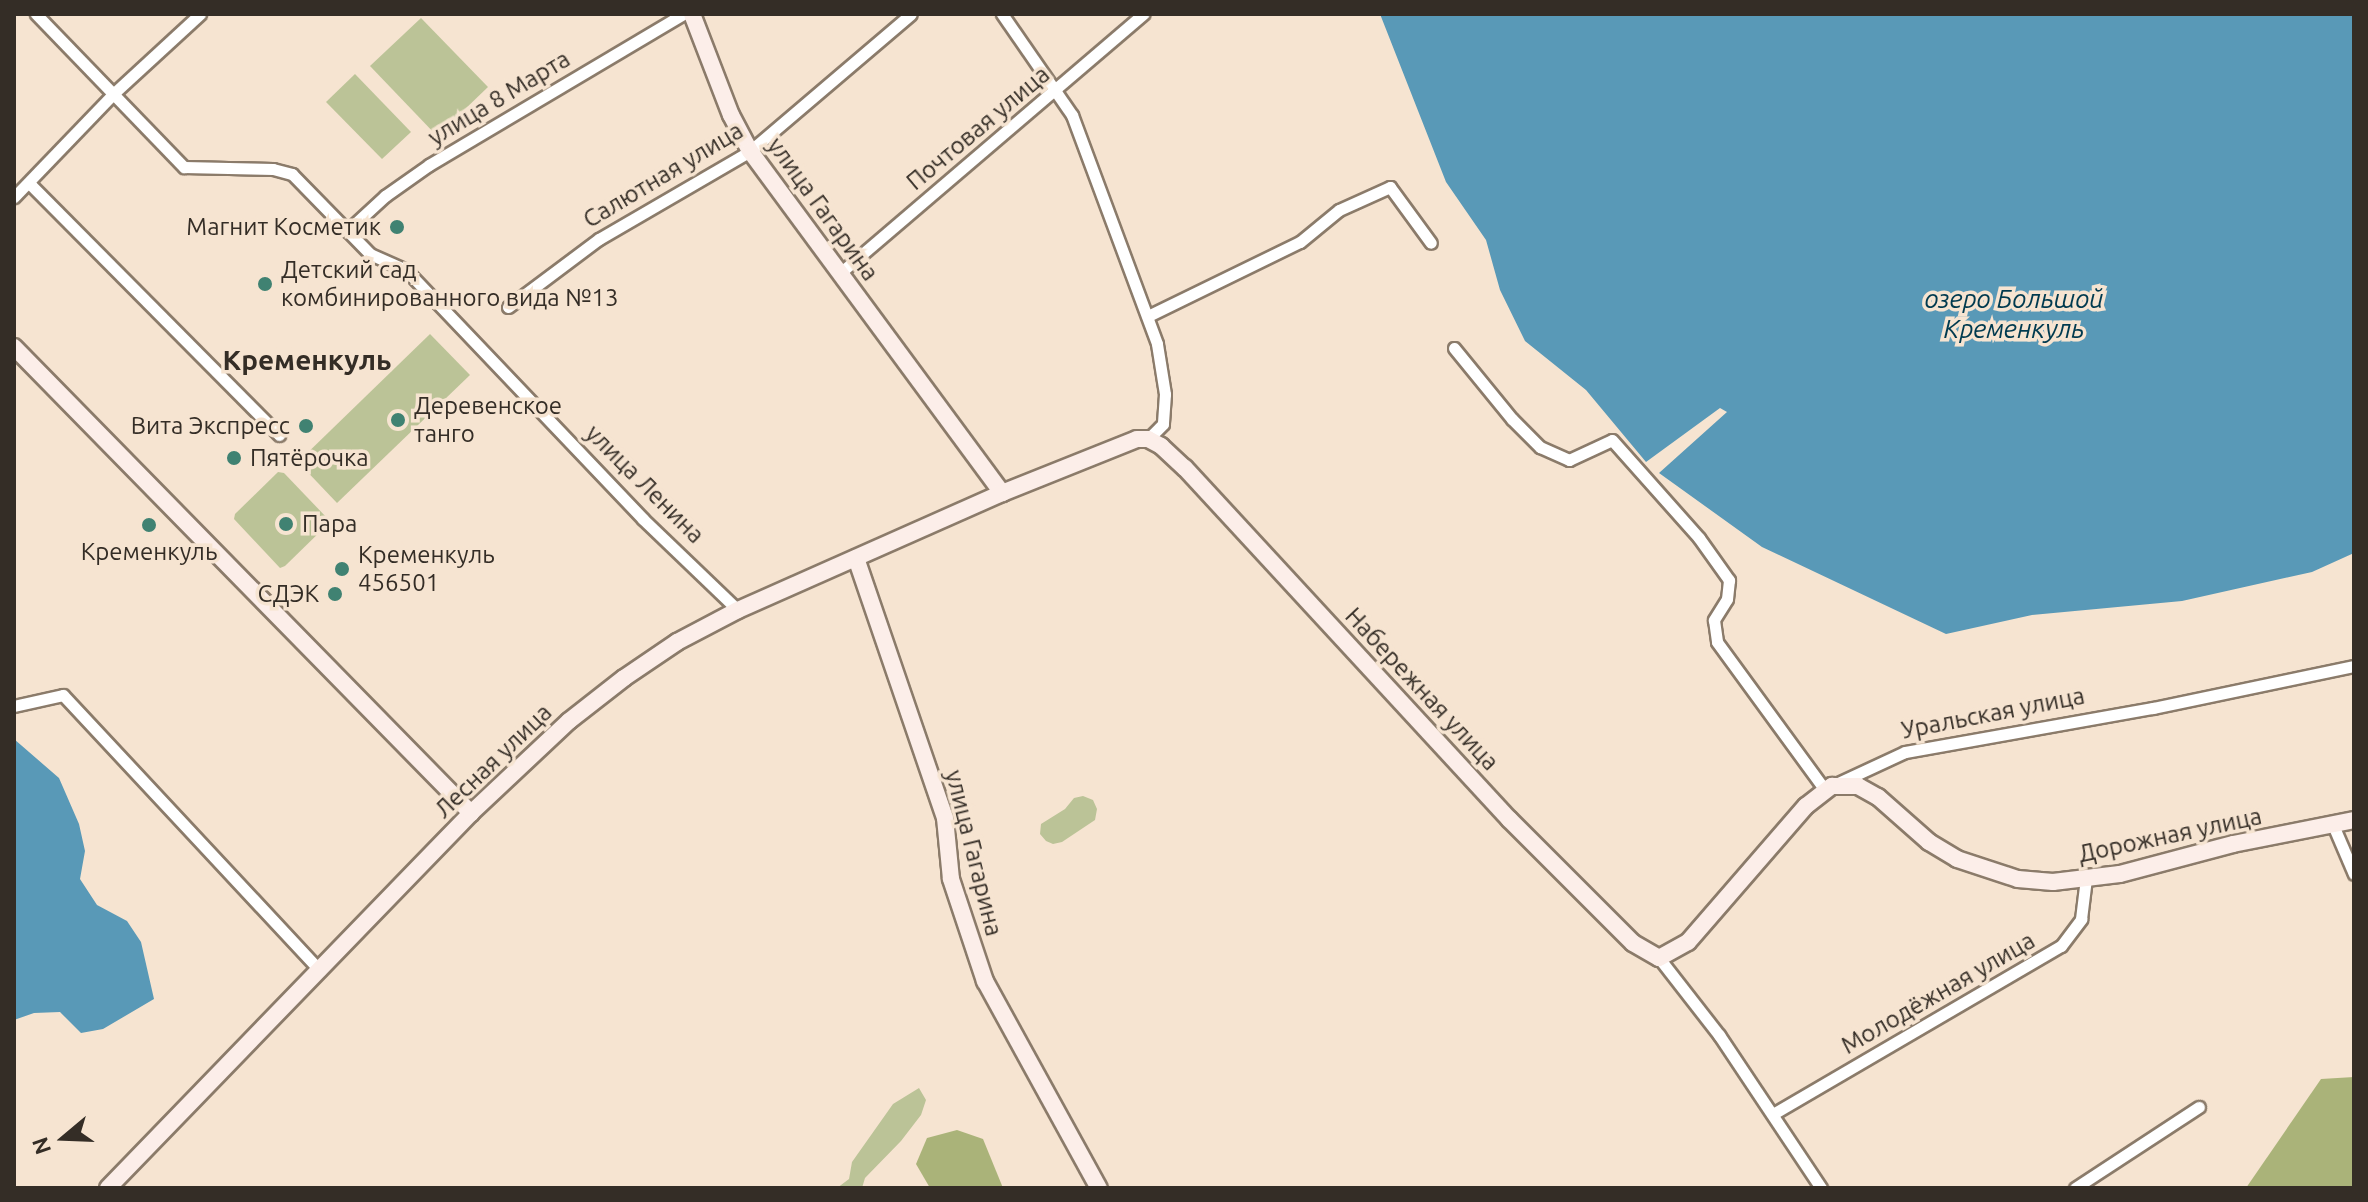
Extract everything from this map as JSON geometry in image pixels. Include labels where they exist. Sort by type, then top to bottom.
[{"type":"street","name":"улица Ленина","points":[[36,14],[184,167],[273,169],[292,174],[370,254],[406,270],[624,499],[738,610]]},
{"type":"street","points":[[14,197],[113,94],[200,14]]},
{"type":"street","name":"улица 8 Марта","points":[[347,231],[385,196],[429,165],[683,14]]},
{"type":"street","name":"улица Гагарина","points":[[692,14],[731,115],[750,151],[1002,493]]},
{"type":"street","name":"Салютная улица","points":[[508,307],[599,239],[750,151],[911,14]]},
{"type":"street","points":[[1002,14],[1072,115],[1148,316],[1157,344],[1165,394],[1163,424],[1148,439],[1122,444],[1002,493]]},
{"type":"street","name":"Почтовая улица","points":[[840,273],[1057,92],[1143,14]]},
{"type":"street","points":[[29,183],[279,435]]},
{"type":"street","points":[[1148,316],[1300,242],[1339,210],[1390,187],[1431,243]]},
{"type":"street","points":[[14,347],[471,813]]},
{"type":"street","points":[[1454,348],[1512,419],[1540,447],[1569,460],[1612,440],[1699,538],[1729,580],[1727,599],[1714,620],[1717,642],[1828,788]]},
{"type":"street","name":"Набережная улица","points":[[1148,439],[1185,468],[1509,819],[1633,943],[1664,957]]},
{"type":"street","name":"Лесная улица","points":[[108,1188],[471,813],[569,721],[624,678],[677,642],[738,610],[1002,493]]},
{"type":"street","name":"улица Гагарина","points":[[856,558],[945,818],[951,879],[980,969],[1099,1188]]},
{"type":"street","name":"Уральская улица","points":[[1664,957],[1688,942],[1806,806],[1828,788],[1905,752],[2153,708],[2354,666]]},
{"type":"street","points":[[14,706],[63,695],[320,971]]},
{"type":"street","name":"Дорожная улица","points":[[1828,788],[1858,786],[1878,797],[1929,842],[1957,859],[2018,879],[2086,880],[2233,844],[2354,820]]},
{"type":"street","points":[[2333,825],[2354,874]]},
{"type":"street","name":"Молодёжная улица","points":[[1773,1114],[2061,946],[2081,919],[2086,880]]},
{"type":"street","points":[[1664,957],[1821,1188]]},
{"type":"street","points":[[2075,1188],[2199,1107]]},
{"type":"green space","points":[[421,18],[488,87],[437,136],[370,66]]},
{"type":"green space","points":[[355,74],[411,132],[382,159],[326,102]]},
{"type":"green space","points":[[430,334],[470,375],[337,503],[298,462]]},
{"type":"green space","points":[[278,472],[284,473],[328,519],[327,525],[280,568],[234,519],[235,514]]},
{"type":"green space","points":[[1083,796],[1093,800],[1097,809],[1095,820],[1062,842],[1053,844],[1046,841],[1040,834],[1041,824],[1065,809],[1074,798]]},
{"type":"green space","points":[[2354,1077],[2354,1188],[2246,1188],[2321,1079]]},
{"type":"green space","points":[[919,1088],[926,1100],[921,1115],[901,1141],[865,1178],[862,1188],[837,1188],[849,1179],[852,1162],[893,1104]]},
{"type":"green space","points":[[957,1130],[983,1139],[1003,1188],[930,1188],[916,1164],[927,1138]]},
{"type":"water","name":"озеро Большой Кременкуль","points":[[1380,14],[2354,14],[2354,553],[2312,572],[2182,601],[2032,615],[1946,634],[1762,547],[1659,473],[1727,412],[1720,408],[1646,462],[1586,390],[1525,341],[1500,290],[1486,240],[1446,182]]},
{"type":"water","points":[[14,739],[59,778],[79,824],[85,851],[80,879],[97,905],[127,921],[141,942],[154,999],[103,1029],[81,1033],[60,1012],[34,1013],[14,1020]]},
{"type":"place","name":"Магнит Косметик","points":[[397,227]]},
{"type":"place","name":"Детский сад комбинированного вида №13","points":[[265,284]]},
{"type":"place","name":"Деревенское танго","points":[[398,420]]},
{"type":"place","name":"Вита Экспресс","points":[[306,426]]},
{"type":"place","name":"Пятёрочка","points":[[234,458]]},
{"type":"place","name":"Пара","points":[[286,524]]},
{"type":"place","name":"Кременкуль","points":[[149,525]]},
{"type":"place","name":"Кременкуль 456501","points":[[342,569]]},
{"type":"place","name":"СДЭК","points":[[335,594]]},
{"type":"district","name":"Кременкуль","points":[[307,360]]}]
